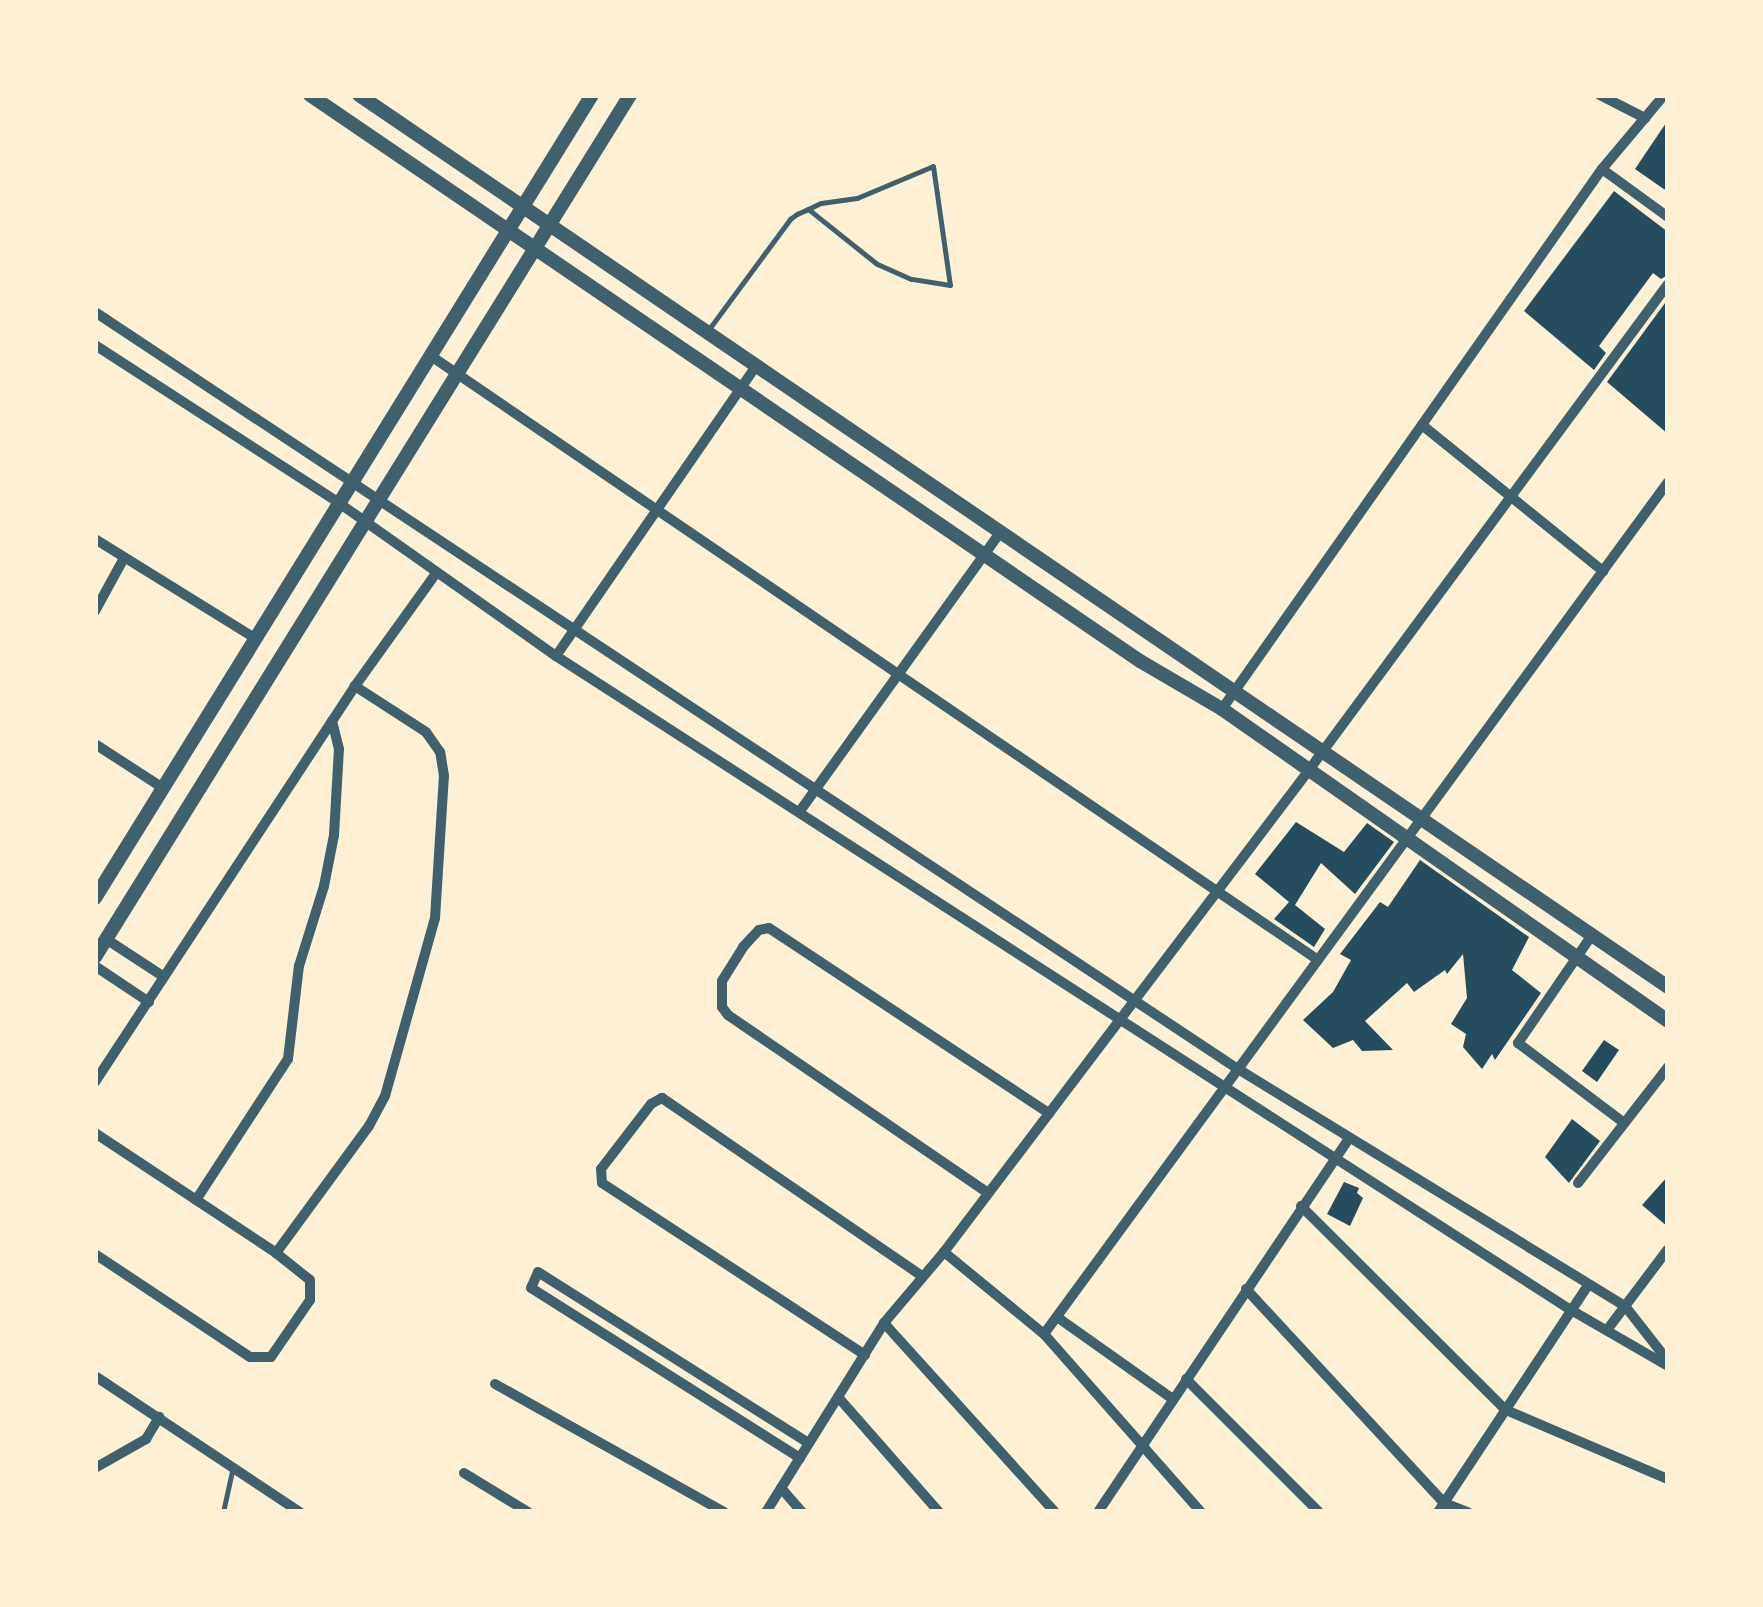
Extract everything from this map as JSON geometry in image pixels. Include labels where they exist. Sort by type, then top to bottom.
[{"type":"street","points":[[310,95],[1140,661],[1222,710],[1668,1021]]},
{"type":"street","points":[[360,95],[1668,988]]},
{"type":"street","points":[[95,898],[592,95]]},
{"type":"street","points":[[95,956],[100,936],[365,522],[630,95]]},
{"type":"street","points":[[1600,95],[1644,118]]},
{"type":"street","points":[[1222,710],[1602,170],[1664,95]]},
{"type":"street","points":[[1602,170],[1668,216]]},
{"type":"street","points":[[766,1512],[884,1324],[944,1252],[1309,770],[1668,284]]},
{"type":"street","points":[[95,312],[814,792],[1238,1069],[1587,1287],[1625,1306],[1668,1364]]},
{"type":"street","points":[[95,346],[339,503],[556,656],[1224,1088],[1337,1156],[1570,1310],[1668,1364]]},
{"type":"street","points":[[430,356],[1318,960]]},
{"type":"street","points":[[556,656],[756,366]]},
{"type":"street","points":[[1422,425],[1603,571]]},
{"type":"street","points":[[1044,1334],[1668,482]]},
{"type":"street","points":[[800,811],[1000,533]]},
{"type":"street","points":[[95,539],[256,639]]},
{"type":"street","points":[[95,611],[124,558]]},
{"type":"street","points":[[95,1082],[332,721],[436,572]]},
{"type":"street","points":[[276,1253],[369,1126],[385,1096],[436,918],[444,776],[440,752],[426,732],[356,686]]},
{"type":"street","points":[[196,1200],[288,1060],[299,966],[324,886],[334,835],[339,749],[332,721]]},
{"type":"street","points":[[95,744],[163,788]]},
{"type":"street","points":[[988,1193],[728,1015],[722,1007],[722,981],[751,936],[769,928],[1048,1114]]},
{"type":"street","points":[[1592,935],[1518,1043],[1624,1123]]},
{"type":"street","points":[[100,936],[164,977]]},
{"type":"street","points":[[95,966],[149,1002]]},
{"type":"street","points":[[1578,1182],[1668,1067]]},
{"type":"street","points":[[865,1355],[602,1183],[601,1169],[651,1104],[662,1098],[923,1276]]},
{"type":"street","points":[[95,1134],[276,1253],[310,1280],[310,1300],[270,1357],[250,1357],[95,1254]]},
{"type":"street","points":[[1098,1512],[1349,1139]]},
{"type":"street","points":[[1301,1206],[1506,1410],[1668,1478]]},
{"type":"street","points":[[1607,1330],[1668,1249]]},
{"type":"street","points":[[944,1252],[1044,1334],[1201,1512]]},
{"type":"street","points":[[800,1458],[530,1288],[538,1272],[809,1444]]},
{"type":"street","points":[[1441,1507],[1587,1287]]},
{"type":"street","points":[[1246,1289],[1441,1507],[1468,1512]]},
{"type":"street","points":[[1057,1317],[1173,1400]]},
{"type":"street","points":[[884,1324],[1054,1512]]},
{"type":"street","points":[[95,1376],[232,1471],[300,1512]]},
{"type":"street","points":[[1186,1379],[1318,1512]]},
{"type":"street","points":[[495,1384],[724,1512]]},
{"type":"street","points":[[838,1397],[939,1512]]},
{"type":"street","points":[[95,1468],[146,1438],[158,1417]]},
{"type":"street","points":[[464,1473],[528,1512]]},
{"type":"street","points":[[781,1488],[802,1512]]},
{"type":"lane","points":[[706,332],[783,225],[808,209],[857,198],[933,166],[950,285],[911,280],[877,264],[808,209]]},
{"type":"lane","points":[[223,1512],[232,1471]]},
{"type":"building","points":[[1668,120],[1668,192],[1635,169]]},
{"type":"building","points":[[1614,191],[1668,232],[1668,275],[1661,279],[1653,273],[1599,346],[1606,353],[1594,370],[1524,311]]},
{"type":"building","points":[[1668,299],[1668,434],[1607,382]]},
{"type":"building","points":[[1296,822],[1344,852],[1367,823],[1394,842],[1355,894],[1321,863],[1295,905],[1325,929],[1314,947],[1274,919],[1289,902],[1255,874]]},
{"type":"building","points":[[1420,860],[1529,937],[1512,970],[1541,993],[1495,1060],[1492,1054],[1482,1069],[1463,1047],[1466,1034],[1451,1024],[1467,998],[1463,954],[1447,974],[1445,970],[1414,992],[1407,983],[1365,1021],[1393,1050],[1362,1051],[1353,1040],[1333,1048],[1303,1020],[1333,992],[1351,960],[1340,954],[1380,902],[1388,907]]},
{"type":"building","points":[[1604,1040],[1619,1050],[1597,1082],[1582,1071]]},
{"type":"building","points":[[1572,1119],[1600,1141],[1569,1183],[1545,1157]]},
{"type":"building","points":[[1668,1176],[1668,1227],[1642,1205]]},
{"type":"building","points":[[1344,1182],[1359,1188],[1357,1193],[1363,1198],[1350,1226],[1327,1214]]}]
